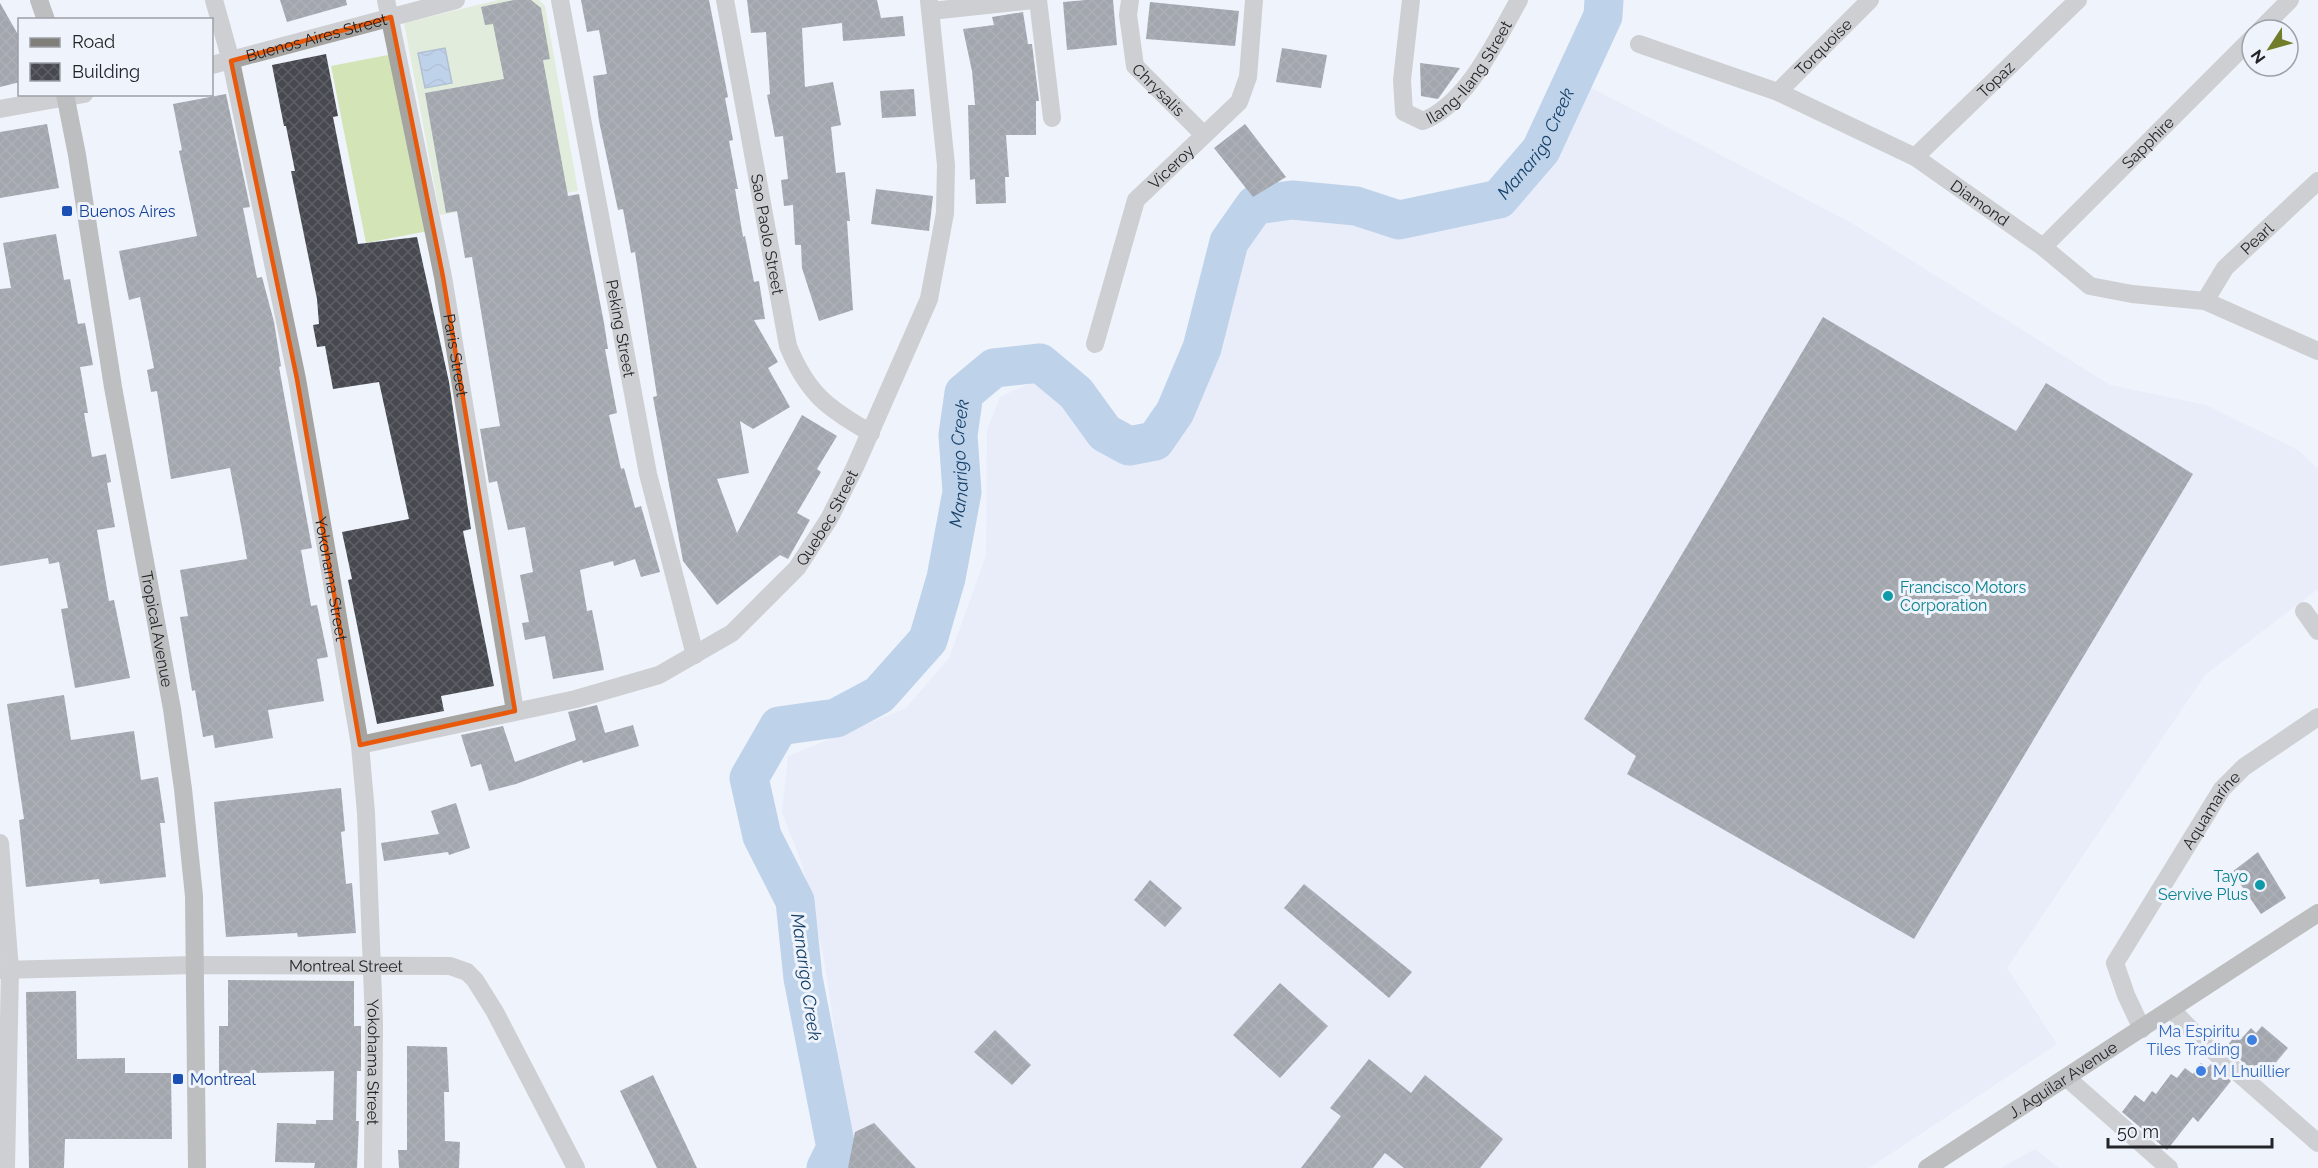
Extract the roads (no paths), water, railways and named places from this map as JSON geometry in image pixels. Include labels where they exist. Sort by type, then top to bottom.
[{"type":"street","points":[[39,0],[45,18]]},
{"type":"street","name":"Yokohama Street","points":[[214,0],[231,61],[297,379],[360,745],[366,813],[374,1023],[374,1168]]},
{"type":"street","name":"Buenos Aires Street","points":[[213,65],[231,61],[389,8],[456,0]]},
{"type":"street","name":"Peking Street","points":[[560,0],[648,474],[695,655]]},
{"type":"street","name":"Sao Paolo Street","points":[[725,0],[788,346],[799,373],[814,394],[835,413],[871,433]]},
{"type":"street","points":[[930,5],[1033,0]]},
{"type":"street","points":[[1038,0],[1052,118]]},
{"type":"street","name":"Chrysalis","points":[[1130,0],[1128,15],[1135,66],[1204,135]]},
{"type":"street","name":"Viceroy","points":[[1095,344],[1136,200],[1239,102],[1248,77],[1254,0]]},
{"type":"street","name":"Ilang-Ilang Street","points":[[1411,0],[1402,80],[1404,112],[1423,121],[1431,118],[1475,75],[1518,0]]},
{"type":"street","name":"Torquoise","points":[[1778,92],[1870,0]]},
{"type":"street","name":"Topaz","points":[[1915,157],[2078,0]]},
{"type":"street","points":[[2272,18],[2290,0]]},
{"type":"street","name":"Quebec Street","points":[[360,745],[576,699],[659,675],[732,633],[797,568],[830,519],[871,433],[929,299],[945,213],[946,165],[930,5]]},
{"type":"street","name":"Paris Street","points":[[389,8],[443,277],[514,711]]},
{"type":"street","name":"Diamond","points":[[1639,44],[1778,92],[1915,157],[2043,247],[2090,286],[2132,294],[2205,301],[2318,351]]},
{"type":"street","name":"Sapphire","points":[[2043,247],[2240,50]]},
{"type":"street","points":[[0,109],[65,97]]},
{"type":"street","name":"Tropical Avenue","points":[[65,97],[77,155],[113,387],[172,709],[193,884],[197,1168]]},
{"type":"street","name":"Pearl","points":[[2205,301],[2225,268],[2318,181]]},
{"type":"street","points":[[2304,611],[2318,632]]},
{"type":"street","name":"Aquamarine","points":[[2142,1029],[2126,995],[2115,963],[2222,789],[2244,767],[2318,717]]},
{"type":"street","points":[[0,843],[5,970],[6,1168]]},
{"type":"street","name":"J. Aguilar Avenue","points":[[1927,1168],[2318,914]]},
{"type":"street","name":"Montreal Street","points":[[5,970],[371,963],[450,966],[467,972],[495,1011],[576,1168]]},
{"type":"street","points":[[2172,1010],[2203,1042],[2318,1143]]},
{"type":"street","points":[[2067,1078],[2169,1168]]},
{"type":"water","points":[[445,48],[452,83],[425,88],[418,53]]},
{"type":"waterway","name":"Manarigo Creek","points":[[826,1168],[836,1148],[803,978],[795,901],[762,836],[749,778],[779,726],[836,718],[879,695],[928,640],[946,578],[962,492],[958,435],[964,393],[994,368],[1040,363],[1076,393],[1105,433],[1129,446],[1155,441],[1175,412],[1202,348],[1229,242],[1255,205],[1292,200],[1356,206],[1399,220],[1499,199],[1541,150],[1603,16],[1604,0]]},
{"type":"place","name":"Buenos Aires","points":[[67,211]]},
{"type":"place","name":"Francisco Motors Corporation","points":[[1888,596]]},
{"type":"place","name":"Tayo Servive Plus","points":[[2260,885]]},
{"type":"place","name":"Ma Espiritu Tiles Trading","points":[[2252,1040]]},
{"type":"place","name":"M Lhuillier","points":[[2201,1071]]},
{"type":"place","name":"Montreal","points":[[178,1079]]}]
